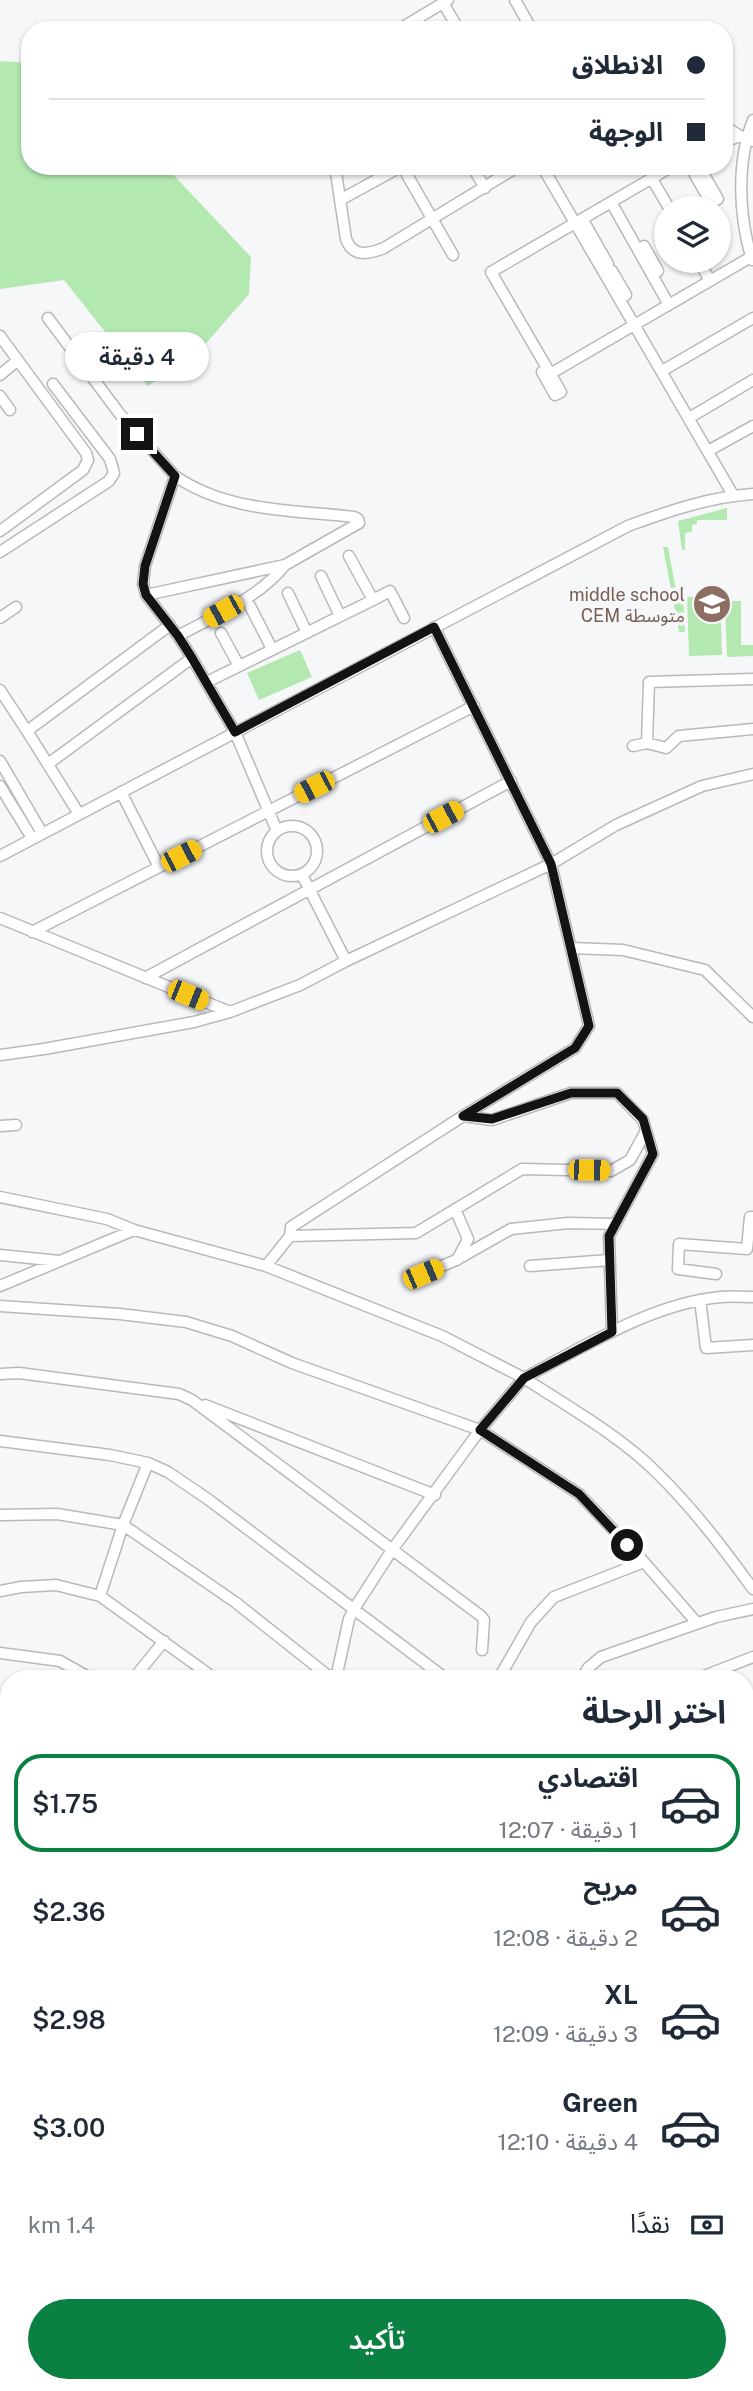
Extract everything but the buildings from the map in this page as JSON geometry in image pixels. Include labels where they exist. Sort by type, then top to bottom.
[{"type":"street","points":[[515,0],[527,21]]},
{"type":"street","points":[[413,21],[446,2],[455,21]]},
{"type":"street","points":[[661,196],[649,180],[639,178],[625,186],[629,192],[565,229],[563,223],[551,230],[550,238],[541,235],[527,244],[530,249],[520,255],[517,251],[502,259],[497,268],[549,371],[752,259],[743,222],[746,139],[753,120]]},
{"type":"street","points":[[336,175],[348,246],[363,255],[384,248],[505,175]]},
{"type":"street","points":[[340,200],[386,175]]},
{"type":"street","points":[[407,175],[453,255]]},
{"type":"street","points":[[477,175],[485,188]]},
{"type":"street","points":[[549,175],[585,218],[608,264],[604,271],[612,271],[626,295],[620,299],[733,495]]},
{"type":"street","points":[[649,180],[650,175]]},
{"type":"street","points":[[611,202],[658,271],[652,275],[669,305]]},
{"type":"street","points":[[706,273],[710,281]]},
{"type":"street","points":[[48,318],[119,413],[175,476],[200,492],[249,506],[358,519],[356,526],[285,565],[146,595]]},
{"type":"street","points":[[662,371],[753,318]]},
{"type":"street","points":[[0,336],[86,453],[88,460],[83,470],[0,531]]},
{"type":"street","points":[[0,375],[18,360]]},
{"type":"street","points":[[689,418],[753,380]]},
{"type":"street","points":[[0,552],[109,481],[114,473],[110,459],[53,384]]},
{"type":"street","points":[[0,396],[10,410]]},
{"type":"street","points":[[708,451],[753,426]]},
{"type":"street","points":[[175,476],[145,566],[143,584],[146,595],[178,636],[235,732],[277,831]]},
{"type":"street","points":[[0,855],[628,526],[669,511],[733,495],[753,494]]},
{"type":"street","points":[[349,556],[373,600]]},
{"type":"street","points":[[178,636],[245,599],[277,576],[285,565]]},
{"type":"street","points":[[321,576],[340,616]]},
{"type":"street","points":[[206,681],[390,591],[404,618]]},
{"type":"street","points":[[288,593],[307,633]]},
{"type":"street","points":[[250,606],[272,649]]},
{"type":"street","points":[[0,618],[16,607]]},
{"type":"street","points":[[27,731],[170,625]]},
{"type":"street","points":[[267,1266],[290,1236],[291,1227],[463,1116],[575,1048],[589,1026],[551,864],[434,627]]},
{"type":"street","points":[[221,633],[239,666]]},
{"type":"street","points":[[48,764],[192,658]]},
{"type":"street","points":[[647,743],[649,682],[753,679]]},
{"type":"street","points":[[0,690],[79,814]]},
{"type":"street","points":[[32,932],[474,706]]},
{"type":"street","points":[[633,746],[647,743],[666,748],[679,736],[753,729]]},
{"type":"street","points":[[0,761],[37,836]]},
{"type":"street","points":[[0,1055],[194,1022],[230,1012],[300,985],[551,864],[617,825],[702,786],[753,774]]},
{"type":"street","points":[[145,978],[511,781]]},
{"type":"street","points":[[0,786],[37,836]]},
{"type":"street","points":[[121,792],[159,867]]},
{"type":"street","points":[[293,826],[309,832],[315,839],[318,856],[315,864],[302,875],[286,876],[278,873],[268,860],[268,844],[277,831],[293,826]]},
{"type":"street","points":[[302,875],[346,961]]},
{"type":"street","points":[[0,918],[230,1012]]},
{"type":"street","points":[[571,948],[623,950],[705,970],[753,1017]]},
{"type":"street","points":[[463,1116],[492,1119],[571,1093],[617,1093],[643,1119],[653,1154],[609,1236],[612,1332]]},
{"type":"street","points":[[0,1126],[16,1125]]},
{"type":"street","points":[[290,1236],[416,1233],[522,1169],[611,1171],[630,1160],[646,1130]]},
{"type":"street","points":[[0,1196],[107,1219],[134,1230],[267,1266],[442,1336],[524,1378],[592,1421],[655,1471],[714,1534],[753,1589]]},
{"type":"street","points":[[456,1209],[468,1239],[456,1260]]},
{"type":"street","points":[[716,1274],[678,1269],[679,1244],[747,1249],[750,1217],[753,1217]]},
{"type":"street","points":[[423,1274],[456,1260],[510,1229],[568,1223],[616,1224]]},
{"type":"street","points":[[0,1286],[134,1230]]},
{"type":"street","points":[[0,1255],[61,1261]]},
{"type":"street","points":[[530,1266],[610,1260]]},
{"type":"street","points":[[336,1670],[354,1609],[480,1430],[524,1378],[646,1317],[700,1300],[753,1297]]},
{"type":"street","points":[[700,1300],[706,1348],[753,1345]]},
{"type":"street","points":[[0,1306],[120,1314],[186,1322],[232,1336],[292,1363],[480,1430],[579,1494],[697,1623]]},
{"type":"street","points":[[0,1374],[19,1373],[179,1394],[435,1495]]},
{"type":"street","points":[[191,1399],[481,1616],[484,1620],[482,1650]]},
{"type":"street","points":[[0,1441],[97,1453],[148,1463],[187,1484],[434,1670]]},
{"type":"street","points":[[100,1596],[123,1525],[148,1463]]},
{"type":"street","points":[[0,1515],[57,1514],[123,1525],[235,1602],[324,1670]]},
{"type":"street","points":[[504,1670],[531,1622],[554,1597],[644,1562]]},
{"type":"street","points":[[0,1591],[21,1587],[56,1586],[100,1596],[203,1670]]},
{"type":"street","points":[[587,1670],[601,1657],[697,1623],[753,1609]]},
{"type":"street","points":[[140,1670],[164,1641]]},
{"type":"street","points":[[0,1653],[60,1661],[76,1670]]},
{"type":"street","points":[[720,1670],[753,1657]]},
{"type":"green space","points":[[0,61],[21,62],[21,175],[174,175],[251,257],[249,294],[202,348],[148,386],[64,280],[0,289]]},
{"type":"green space","points":[[727,508],[727,520],[697,520],[697,524],[692,525],[692,532],[685,533],[685,550],[682,550],[678,521]]},
{"type":"green space","points":[[663,547],[668,547],[677,596],[683,596],[685,632],[679,632]]},
{"type":"green space","points":[[720,596],[722,655],[689,656],[687,597]]},
{"type":"green space","points":[[725,601],[741,601],[741,645],[753,645],[753,656],[727,657]]},
{"type":"green space","points":[[300,650],[312,677],[259,700],[247,673]]},
{"type":"place","name":"middle school CEM متوسطة","points":[[712,604]]},
{"type":"route","points":[[137,434],[175,476],[142,577],[146,595],[178,636],[235,732],[434,627],[551,864],[589,1026],[575,1048],[463,1116],[492,1119],[571,1093],[617,1093],[643,1119],[653,1154],[609,1236],[612,1332],[524,1378],[480,1430],[579,1494],[627,1545]]}]
